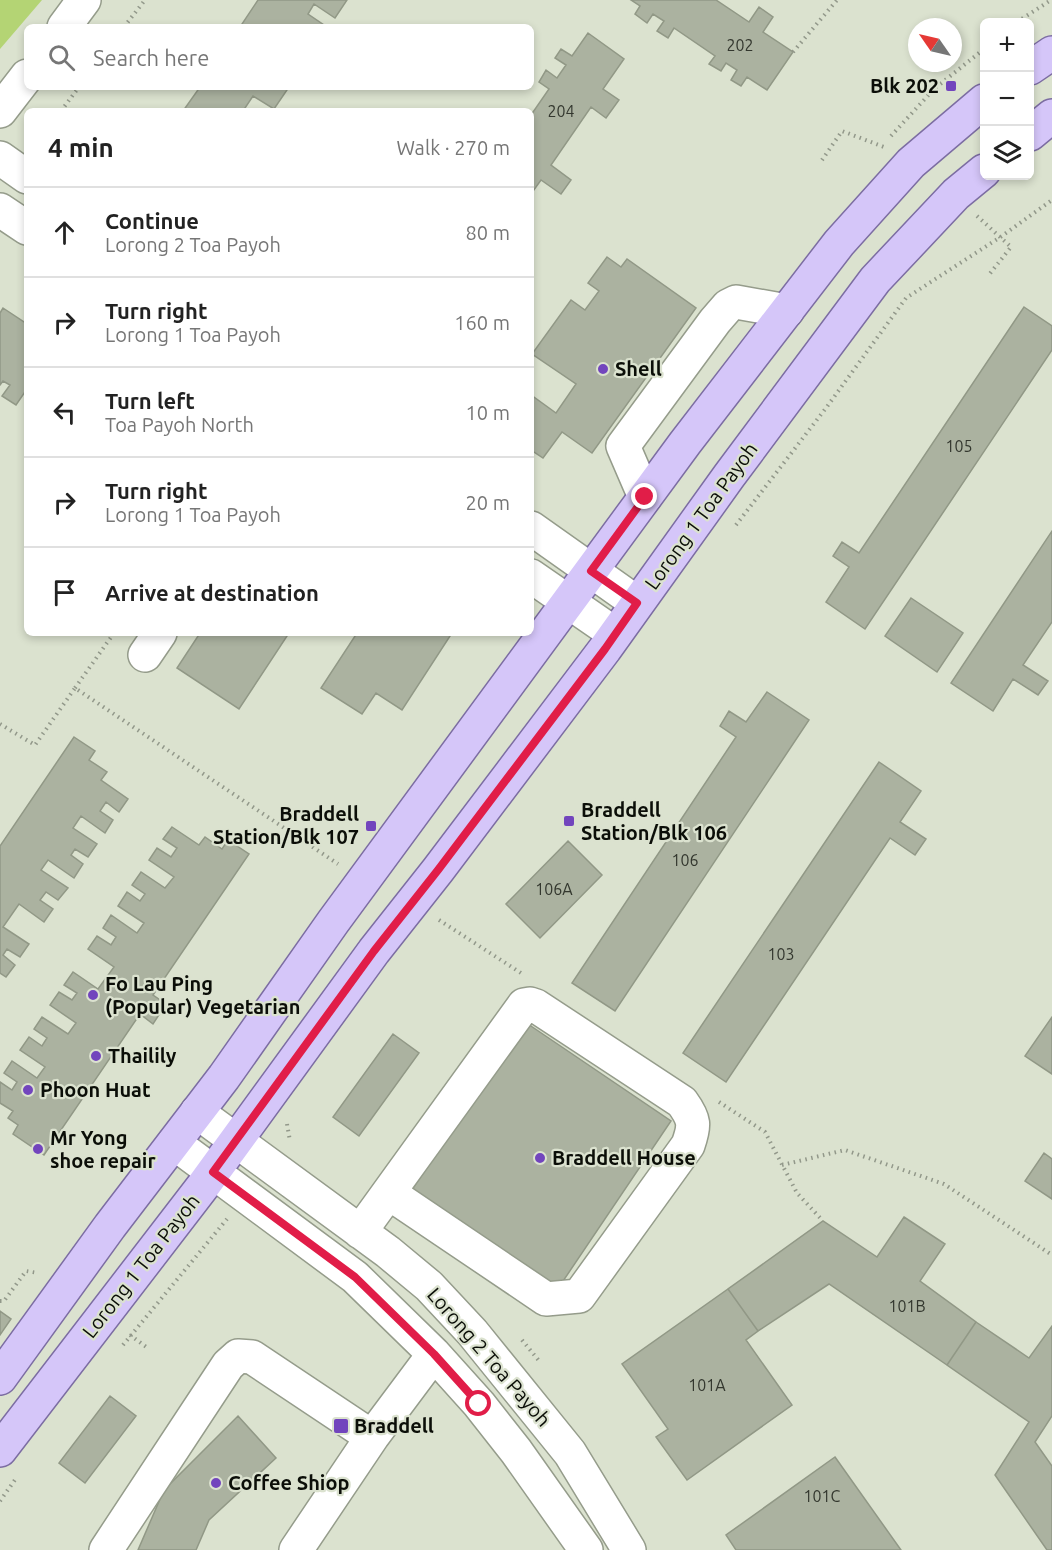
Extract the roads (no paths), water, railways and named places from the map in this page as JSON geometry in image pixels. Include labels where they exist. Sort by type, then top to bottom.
[{"type":"main road","points":[[1034,65],[1052,53]]},
{"type":"main road","points":[[0,1377],[110,1226],[174,1143],[645,497],[839,243],[911,163],[980,104]]},
{"type":"main road","points":[[1034,130],[1052,116]]},
{"type":"main road","name":"Lorong 1 Toa Payoh","points":[[0,1450],[213,1172],[374,951],[438,870],[615,634],[875,280],[956,194],[980,174]]},
{"type":"street","points":[[66,24],[84,0]]},
{"type":"street","points":[[0,111],[24,79]]},
{"type":"street","points":[[0,158],[24,175]]},
{"type":"street","points":[[0,210],[24,226]]},
{"type":"street","points":[[645,497],[623,446],[715,321],[728,306],[736,302],[787,311]]},
{"type":"street","points":[[534,530],[637,603]]},
{"type":"street","points":[[534,578],[615,634]]},
{"type":"street","points":[[360,1232],[524,1005],[530,1004],[545,1012],[682,1102],[692,1115],[693,1129],[688,1145],[579,1296],[546,1299],[389,1193]]},
{"type":"street","name":"Lorong 2 Toa Payoh","points":[[196,1112],[388,1252],[429,1286],[472,1332],[570,1454],[629,1550]]},
{"type":"street","name":"Lorong 2 Toa Payoh","points":[[174,1143],[355,1277],[434,1354],[479,1404],[516,1451],[586,1550]]},
{"type":"street","points":[[296,1550],[372,1437],[434,1354]]},
{"type":"street","points":[[106,1550],[228,1365],[238,1356],[252,1357],[372,1437]]},
{"type":"place","name":"Blk 202","points":[[951,86]]},
{"type":"place","name":"Shell","points":[[603,369]]},
{"type":"place","name":"Braddell Station/Blk 106","points":[[569,821]]},
{"type":"place","name":"Braddell Station/Blk 107","points":[[371,826]]},
{"type":"place","name":"Fo Lau Ping (Popular) Vegetarian","points":[[93,995]]},
{"type":"place","name":"Thailily","points":[[96,1056]]},
{"type":"place","name":"Phoon Huat","points":[[28,1090]]},
{"type":"place","name":"Mr Yong shoe repair","points":[[38,1149]]},
{"type":"place","name":"Braddell House","points":[[540,1158]]},
{"type":"place","name":"Braddell","points":[[341,1426]]},
{"type":"place","name":"Coffee Shiop","points":[[216,1483]]}]
